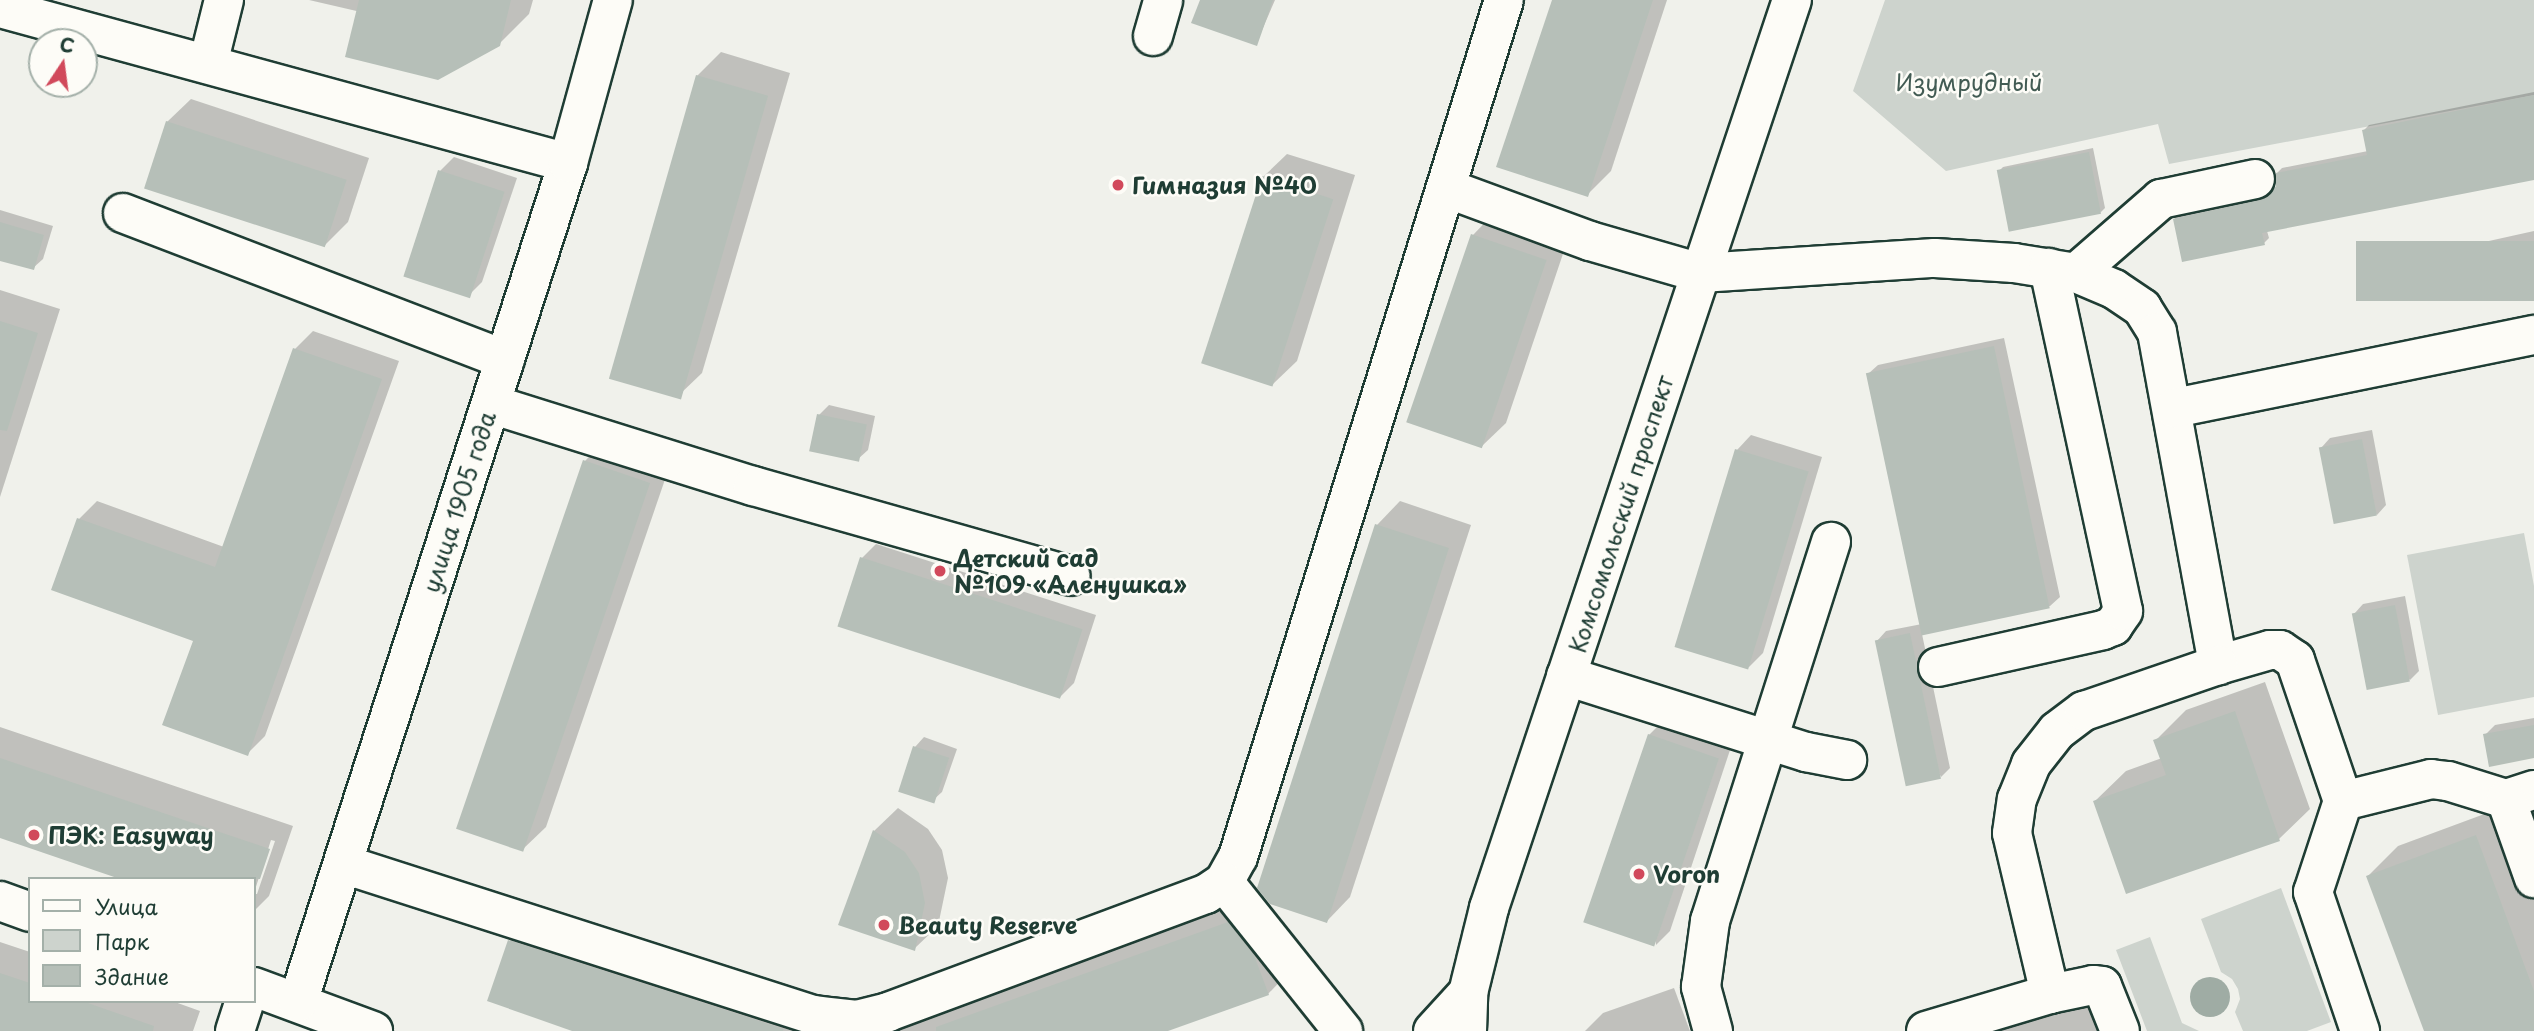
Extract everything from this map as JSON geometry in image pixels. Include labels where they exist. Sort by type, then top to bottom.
[{"type":"street","points":[[208,64],[224,0]]},
{"type":"street","name":"улица 1905 года","points":[[298,1002],[568,163],[613,0]]},
{"type":"street","points":[[1153,36],[1163,0]]},
{"type":"street","points":[[343,864],[813,1015],[857,1026],[888,1012],[1206,894],[1224,882],[1238,857],[1504,0]]},
{"type":"street","name":"Комсомольский проспект","points":[[1467,1031],[1468,993],[1489,908],[1792,0]]},
{"type":"street","points":[[0,8],[568,163]]},
{"type":"street","points":[[2062,270],[2161,200],[2255,180]]},
{"type":"street","points":[[1446,188],[1590,241],[1701,272],[1935,258],[2062,270],[2114,289],[2142,308],[2157,332],[2174,408],[2218,665]]},
{"type":"street","points":[[123,213],[505,360]]},
{"type":"street","points":[[1938,667],[2103,630],[2113,626],[2123,611],[2062,270]]},
{"type":"street","points":[[2174,408],[2534,335]]},
{"type":"street","points":[[491,404],[753,486],[1070,576]]},
{"type":"street","points":[[1713,1031],[1701,987],[1703,956],[1710,922],[1831,542]]},
{"type":"street","points":[[2050,993],[2012,833],[2017,799],[2031,764],[2057,731],[2084,711],[2218,665],[2270,650],[2280,650],[2295,660],[2343,801],[2313,892],[2360,1031]]},
{"type":"street","points":[[1566,676],[1767,740],[1847,760]]},
{"type":"street","points":[[2343,801],[2431,779],[2520,794],[2534,878]]},
{"type":"street","points":[[1224,882],[1343,1031]]},
{"type":"street","points":[[0,901],[28,911]]},
{"type":"street","points":[[1926,1031],[2050,993],[2092,985],[2102,986],[2120,1031]]},
{"type":"street","points":[[256,988],[373,1031]]},
{"type":"street","points":[[1433,1031],[1468,993]]},
{"type":"street","points":[[235,1031],[244,1003]]},
{"type":"green space","name":"Изумрудный","points":[[1885,0],[2534,0],[2534,95],[2169,164],[2158,124],[1946,171],[1853,91]]},
{"type":"green space","points":[[2524,533],[2534,586],[2534,697],[2438,715],[2407,555]]},
{"type":"green space","points":[[2281,888],[2331,1022],[2307,1031],[2243,1031],[2235,1012],[2240,999],[2238,989],[2232,979],[2221,972],[2201,919]]},
{"type":"green space","points":[[2150,937],[2182,1023],[2199,1031],[2147,1031],[2116,950]]},
{"type":"shaded area","points":[[2210,977],[2218,978],[2224,983],[2229,989],[2229,1005],[2224,1011],[2218,1016],[2210,1017],[2202,1016],[2196,1011],[2191,1005],[2190,997],[2191,989],[2196,983],[2202,978]]},
{"type":"building","points":[[359,0],[511,0],[500,46],[438,80],[345,57]]},
{"type":"building","points":[[1200,0],[1273,0],[1257,46],[1191,23]]},
{"type":"building","points":[[1552,0],[1653,0],[1588,197],[1496,167]]},
{"type":"building","points":[[696,75],[768,96],[681,399],[609,379]]},
{"type":"building","points":[[2534,95],[2534,180],[2262,233],[2265,245],[2182,262],[2173,219],[2260,200],[2270,195],[2276,186],[2276,173],[2367,155],[2362,130]]},
{"type":"building","points":[[166,121],[347,180],[325,247],[144,189]]},
{"type":"building","points":[[2089,152],[2101,214],[2009,232],[1997,170]]},
{"type":"building","points":[[438,170],[505,192],[470,298],[403,277]]},
{"type":"building","points":[[1262,176],[1333,199],[1272,387],[1201,363]]},
{"type":"building","points":[[0,222],[44,235],[34,270],[0,261]]},
{"type":"building","points":[[1471,234],[1547,260],[1482,448],[1406,422]]},
{"type":"building","points":[[2356,241],[2534,241],[2534,301],[2356,301]]},
{"type":"building","points":[[0,321],[38,333],[7,431],[0,430]]},
{"type":"building","points":[[1994,346],[2050,608],[1922,635],[1866,373]]},
{"type":"building","points":[[293,348],[382,379],[248,756],[162,725],[193,641],[51,590],[77,518],[215,567]]},
{"type":"building","points":[[817,414],[867,425],[859,462],[809,451]]},
{"type":"building","points":[[2362,439],[2377,516],[2334,524],[2319,447]]},
{"type":"building","points":[[1735,449],[1809,472],[1748,669],[1674,647]]},
{"type":"building","points":[[583,460],[650,483],[523,852],[456,829]]},
{"type":"building","points":[[1375,524],[1449,548],[1327,923],[1270,904],[1257,888]]},
{"type":"building","points":[[860,557],[1083,629],[1060,699],[837,626]]},
{"type":"building","points":[[2395,605],[2410,682],[2367,690],[2352,613]]},
{"type":"building","points":[[1910,633],[1941,779],[1906,786],[1875,640]]},
{"type":"building","points":[[2235,711],[2280,841],[2126,894],[2093,801],[2166,775],[2153,740]]},
{"type":"building","points":[[2534,725],[2534,758],[2489,767],[2483,734]]},
{"type":"building","points":[[1648,734],[1719,758],[1654,947],[1583,922]]},
{"type":"building","points":[[913,746],[949,758],[934,803],[898,792]]},
{"type":"building","points":[[0,758],[270,849],[260,879],[114,877],[0,838]]},
{"type":"building","points":[[873,830],[905,852],[919,873],[925,903],[915,951],[838,925]]},
{"type":"building","points":[[2476,835],[2534,991],[2534,1031],[2424,1031],[2366,876]]},
{"type":"building","points":[[1228,922],[1254,955],[1269,995],[1168,1031],[936,1031],[936,1027]]},
{"type":"building","points":[[508,940],[784,1029],[572,1031],[487,1001]]},
{"type":"building","points":[[0,973],[28,982],[28,1003],[88,1003],[154,1026],[153,1031],[0,1031]]},
{"type":"place","name":"Гимназия №40","points":[[1118,185]]},
{"type":"place","name":"Детский сад №109 «Аленушка»","points":[[940,571]]},
{"type":"place","name":"ПЭК: Easyway","points":[[34,835]]},
{"type":"place","name":"Voron","points":[[1639,874]]},
{"type":"place","name":"Beauty Reserve","points":[[884,925]]}]
